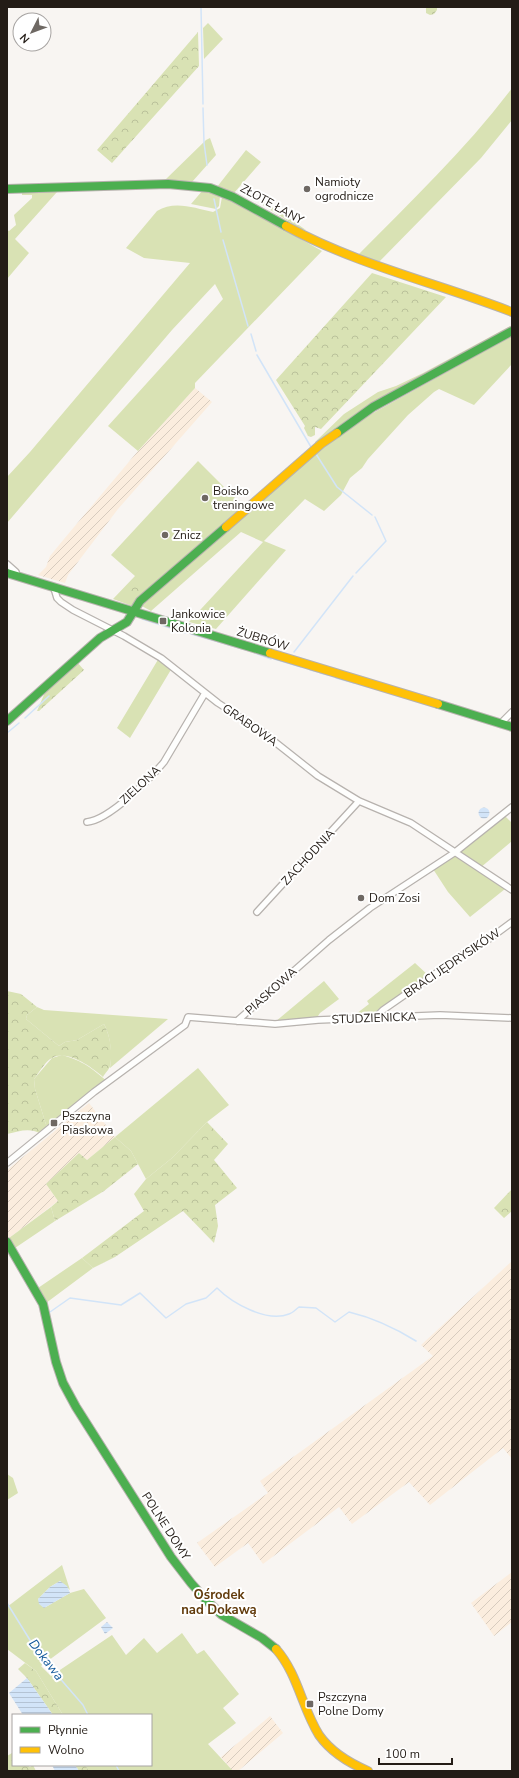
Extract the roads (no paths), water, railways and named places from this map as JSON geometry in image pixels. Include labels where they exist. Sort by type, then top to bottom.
[{"type":"street","name":"ZŁOTE ŁANY","points":[[7,189],[168,184],[210,188],[233,197],[309,239],[347,256],[478,299],[512,312]]},
{"type":"street","points":[[7,721],[100,638],[111,630],[125,624],[130,620],[140,601],[321,444],[373,407],[512,331]]},
{"type":"street","points":[[7,564],[16,572],[16,576]]},
{"type":"street","name":"ŻUBRÓW","points":[[7,573],[512,727]]},
{"type":"street","name":"GRABOWA","points":[[54,588],[57,598],[61,602],[161,658],[218,703],[261,731],[318,776],[359,801],[411,823],[454,853],[512,890]]},
{"type":"street","name":"ZIELONA","points":[[87,822],[93,822],[125,801],[146,783],[158,770],[205,693]]},
{"type":"street","points":[[500,724],[512,712]]},
{"type":"street","name":"ZACHODNIA","points":[[257,912],[359,801]]},
{"type":"street","name":"PIASKOWA","points":[[7,1163],[94,1092],[185,1025],[188,1017],[237,1021],[308,957],[364,912],[401,886],[454,853],[512,807]]},
{"type":"street","name":"BRACI JĘDRYSIKÓW","points":[[374,1019],[383,1010],[512,922]]},
{"type":"street","name":"STUDZIENICKA","points":[[237,1021],[275,1024],[318,1020],[374,1019],[440,1015],[512,1018]]},
{"type":"street","name":"POLNE DOMY","points":[[7,1242],[43,1304],[56,1362],[63,1383],[76,1407],[171,1557],[188,1579],[220,1614],[256,1634],[276,1649],[290,1668],[318,1734],[345,1759],[368,1771]]},
{"type":"water","points":[[482,808],[486,808],[488,809],[488,817],[482,818],[479,815],[479,811]]},
{"type":"water","points":[[60,1581],[67,1586],[70,1593],[44,1608],[39,1604],[38,1599],[50,1587]]},
{"type":"water","points":[[107,1622],[113,1628],[105,1634],[101,1627]]},
{"type":"water","points":[[27,1678],[52,1714],[22,1714],[9,1693]]},
{"type":"water","points":[[52,1766],[76,1766],[79,1771],[55,1771]]},
{"type":"waterway","points":[[201,7],[203,104]]},
{"type":"waterway","points":[[203,108],[204,143],[207,165]]},
{"type":"waterway","points":[[214,199],[221,232]]},
{"type":"waterway","points":[[223,240],[248,326]]},
{"type":"waterway","points":[[251,334],[256,351]]},
{"type":"waterway","points":[[257,355],[311,447]]},
{"type":"waterway","points":[[316,454],[337,487],[372,515]]},
{"type":"waterway","points":[[356,573],[386,541],[375,517]]},
{"type":"waterway","points":[[294,652],[353,576]]},
{"type":"waterway","points":[[142,619],[186,633]]},
{"type":"waterway","points":[[191,634],[246,650]]},
{"type":"waterway","points":[[255,653],[271,659]]},
{"type":"waterway","points":[[274,659],[301,667]]},
{"type":"waterway","points":[[310,670],[318,672]]},
{"type":"waterway","points":[[320,673],[328,675]]},
{"type":"waterway","points":[[336,678],[354,683]]},
{"type":"waterway","points":[[25,718],[49,696]]},
{"type":"waterway","points":[[7,733],[19,723]]},
{"type":"waterway","points":[[50,1312],[70,1298],[121,1305],[140,1293],[166,1318],[186,1304],[206,1298],[217,1288],[231,1300],[261,1314],[280,1316],[293,1312],[299,1307],[316,1308],[335,1322],[349,1312],[384,1324],[416,1341]]},
{"type":"waterway","name":"Dokawa","points":[[7,1603],[38,1653],[83,1705],[88,1714]]},
{"type":"waterway","name":"Dokawa","points":[[116,1766],[119,1771]]},
{"type":"place","name":"Namioty ogrodnicze","points":[[307,189]]},
{"type":"place","name":"Boisko treningowe","points":[[205,498]]},
{"type":"place","name":"Znicz","points":[[165,535]]},
{"type":"place","name":"Jankowice Kolonia","points":[[163,621]]},
{"type":"place","name":"Dom Zosi","points":[[361,898]]},
{"type":"place","name":"Pszczyna Piaskowa","points":[[54,1123]]},
{"type":"place","name":"Pszczyna Polne Domy","points":[[310,1704]]},
{"type":"district","name":"Ośrodek nad Dokawą","points":[[219,1602]]}]
